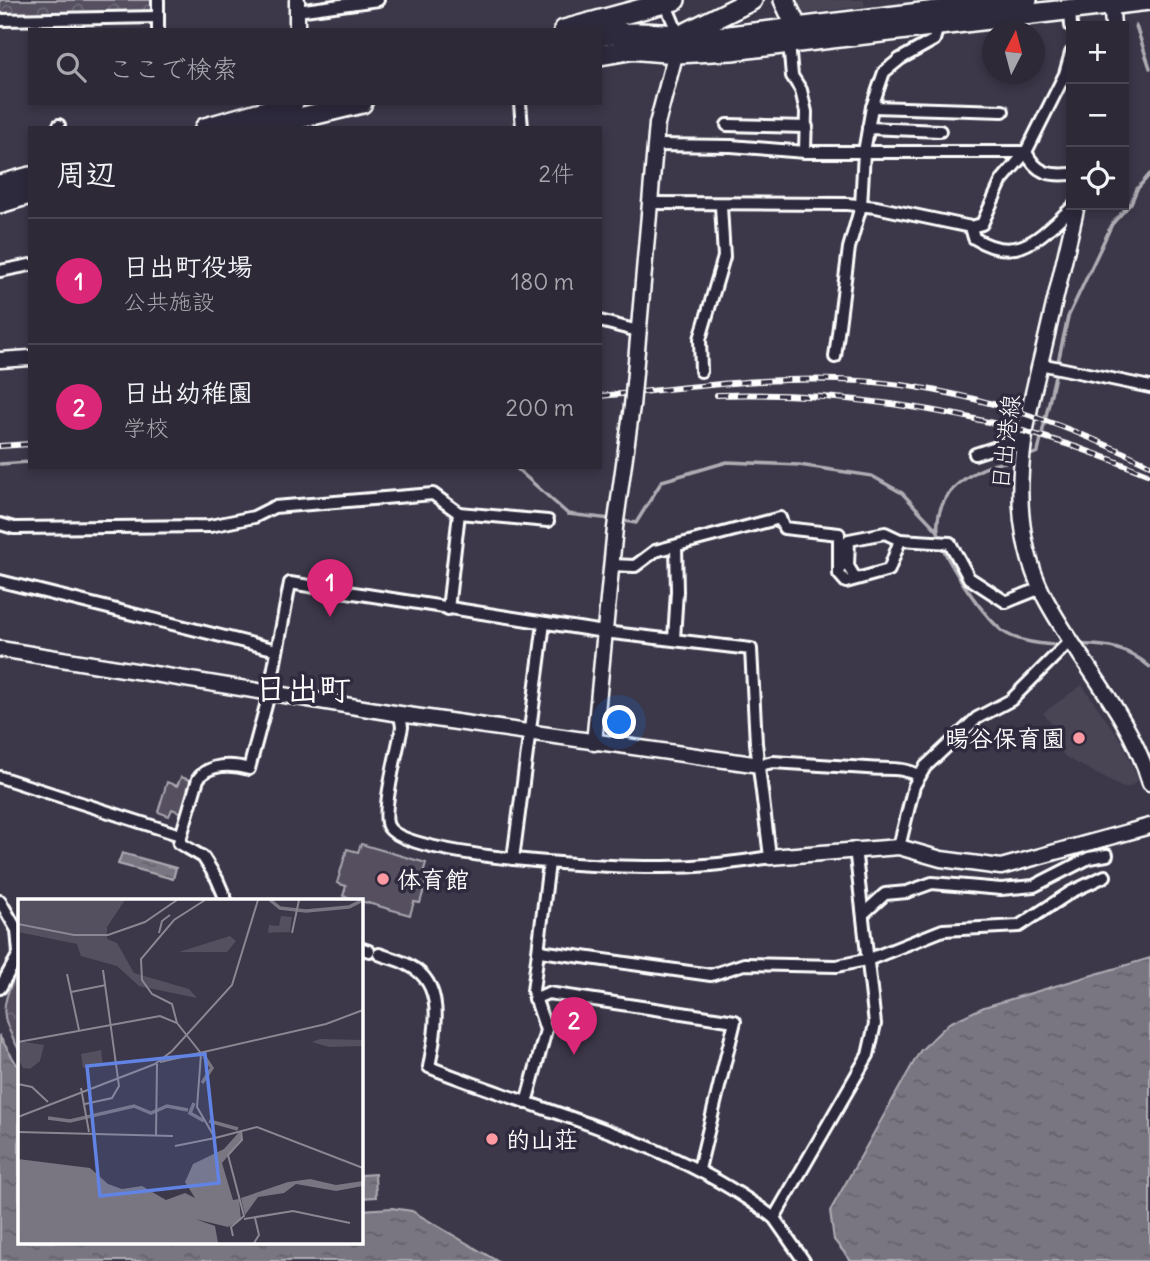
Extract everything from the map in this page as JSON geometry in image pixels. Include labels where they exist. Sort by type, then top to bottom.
[{"type":"highway","points":[[602,36],[628,33],[678,44],[752,0]]},
{"type":"highway","points":[[784,0],[793,36]]},
{"type":"highway","points":[[793,36],[1027,0]]},
{"type":"highway","points":[[572,28],[668,1]]},
{"type":"highway","points":[[602,55],[716,37],[793,36],[1071,18],[1112,2],[1148,2]]},
{"type":"highway","points":[[220,126],[351,105]]},
{"type":"highway","points":[[264,126],[293,116]]},
{"type":"highway","points":[[0,185],[28,178]]},
{"type":"highway","points":[[0,203],[28,195]]},
{"type":"street","points":[[158,0],[158,28]]},
{"type":"street","points":[[297,28],[297,5],[378,0]]},
{"type":"street","points":[[594,743],[611,565],[632,406],[657,124],[678,44],[668,1]]},
{"type":"street","points":[[1112,2],[1113,21]]},
{"type":"street","points":[[0,20],[158,17]]},
{"type":"street","points":[[835,357],[849,248],[862,206],[864,152],[872,107],[884,72],[900,59],[934,40],[938,26]]},
{"type":"street","points":[[793,36],[792,76],[801,90],[807,127],[804,152]]},
{"type":"street","points":[[649,203],[862,206],[971,227],[982,224],[1002,180],[1026,152],[1066,70]]},
{"type":"street","points":[[520,105],[522,126]]},
{"type":"street","points":[[872,107],[1003,111]]},
{"type":"street","points":[[727,125],[807,127]]},
{"type":"street","points":[[869,128],[940,131]]},
{"type":"street","points":[[655,145],[731,146],[804,152],[1026,152]]},
{"type":"street","points":[[1026,152],[1032,166],[1040,173],[1066,174]]},
{"type":"street","points":[[701,371],[700,340],[724,257],[720,206]]},
{"type":"street","points":[[971,227],[974,238],[991,248],[1005,251],[1020,248],[1045,232],[1070,210]]},
{"type":"street","name":"日出港線","points":[[1075,210],[1024,438],[1019,505],[1026,543],[1041,588],[1072,641],[1122,716],[1140,750],[1150,783]]},
{"type":"street","points":[[0,271],[28,265]]},
{"type":"street","points":[[602,322],[638,331]]},
{"type":"street","points":[[0,360],[28,358]]},
{"type":"street","points":[[1040,364],[1150,387]]},
{"type":"street","points":[[975,454],[1024,438]]},
{"type":"street","points":[[0,524],[13,528],[210,526],[254,517],[274,507],[433,495],[459,513],[548,522]]},
{"type":"street","points":[[448,609],[459,513]]},
{"type":"street","points":[[611,565],[635,566],[655,551],[780,518],[784,528],[839,534],[839,574],[846,582],[889,570],[900,540]]},
{"type":"street","points":[[854,576],[848,566],[849,540],[885,533],[900,540],[950,543],[969,578],[1006,602],[1041,588]]},
{"type":"street","points":[[674,639],[676,546]]},
{"type":"street","points":[[0,581],[277,650]]},
{"type":"street","points":[[225,899],[203,857],[182,847],[179,843],[180,835],[198,779],[203,772],[212,767],[249,769],[269,694],[289,583],[604,632],[751,649],[770,857]]},
{"type":"street","points":[[513,859],[544,623]]},
{"type":"street","points":[[899,848],[914,786],[925,767],[977,718],[1011,700],[1072,641]]},
{"type":"street","points":[[0,649],[528,734],[760,765],[773,762],[871,769],[890,767],[906,769],[920,776]]},
{"type":"street","points":[[400,714],[402,727],[384,814],[389,829],[397,836],[452,851],[549,863],[666,867],[855,848],[899,848],[941,859],[1001,866],[1150,826]]},
{"type":"street","points":[[0,777],[180,835]]},
{"type":"street","points":[[774,1217],[868,1055],[875,1024],[870,959],[855,848]]},
{"type":"street","points":[[863,914],[885,894],[907,892],[932,883],[1001,889],[1034,886],[1089,858],[1107,855]]},
{"type":"street","points":[[526,1103],[546,1030],[534,999],[549,863]]},
{"type":"street","points":[[540,951],[711,975],[744,964],[837,966],[870,959],[943,930],[1019,926],[1071,892],[1105,876]]},
{"type":"street","points":[[0,901],[17,930],[18,942]]},
{"type":"street","points":[[369,951],[411,966],[426,979],[438,1015],[429,1067],[633,1141],[699,1169],[774,1217],[804,1261]]},
{"type":"street","points":[[0,988],[18,956]]},
{"type":"street","points":[[534,999],[548,993],[735,1021],[699,1169]]},
{"type":"shaded area","points":[[797,0],[864,0],[864,6],[801,14]]},
{"type":"shaded area","points":[[1082,685],[1122,742],[1138,779],[1132,786],[1123,788],[1065,757],[1046,731],[1053,727],[1043,713]]},
{"type":"green space","points":[[0,0],[154,0],[154,12],[0,16]]},
{"type":"green space","points":[[181,777],[193,781],[182,813],[172,809],[169,816],[158,812],[167,782],[177,786]]},
{"type":"green space","name":"体育館","points":[[361,844],[426,863],[423,873],[428,875],[420,903],[414,902],[410,915],[362,901],[362,899],[343,896],[346,886],[337,883],[347,849],[358,852]]},
{"type":"green space","points":[[16,973],[18,1048],[5,1020],[7,996]]},
{"type":"water","points":[[122,853],[176,868],[173,879],[118,864]]},
{"type":"water","points":[[1150,958],[1150,1261],[851,1261],[834,1240],[830,1211],[920,1051],[949,1023],[984,1007]]},
{"type":"water","points":[[0,1037],[18,1066],[18,1244],[362,1244],[362,1210],[392,1208],[412,1211],[497,1261],[0,1261]]},
{"type":"water","points":[[375,1174],[376,1197],[362,1198],[362,1175]]},
{"type":"waterway","points":[[1136,26],[1150,68]]},
{"type":"waterway","points":[[1028,456],[1038,452],[1068,317],[1112,224],[1131,203],[1137,189],[1150,174]]},
{"type":"waterway","points":[[1017,460],[989,467],[962,481],[944,502],[939,515],[938,531],[946,555],[963,584],[1001,630],[1022,640],[1063,645]]},
{"type":"waterway","points":[[0,464],[28,462]]},
{"type":"waterway","points":[[618,520],[636,523],[662,481],[727,462],[799,465],[872,476],[902,493],[938,531]]},
{"type":"waterway","points":[[517,469],[568,514],[611,519]]},
{"type":"waterway","points":[[1077,645],[1097,645],[1125,651],[1150,667]]},
{"type":"railway","points":[[602,396],[730,383],[796,380],[861,381],[899,385],[973,399],[1045,420],[1150,465]]},
{"type":"railway","points":[[717,395],[827,398],[936,411],[1043,437],[1147,474]]},
{"type":"railway","points":[[0,446],[28,444]]},
{"type":"place","name":"日出町役場","points":[[330,617]]},
{"type":"place","name":"暘谷保育園","points":[[1079,738]]},
{"type":"place","name":"体育館","points":[[383,879]]},
{"type":"place","name":"日出幼稚園","points":[[574,1055]]},
{"type":"place","name":"的山荘","points":[[492,1139]]},
{"type":"district","name":"日出町","points":[[303,688]]}]
